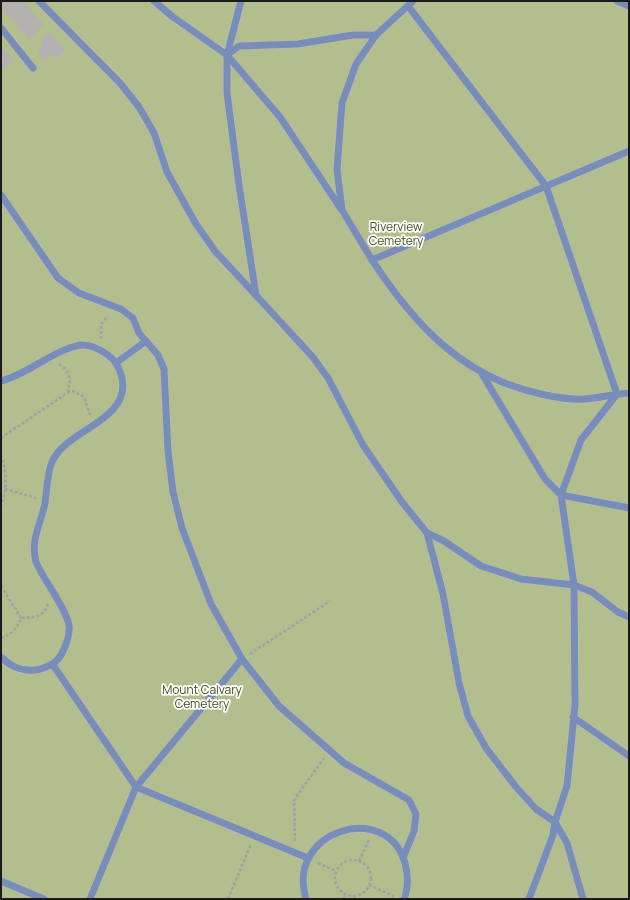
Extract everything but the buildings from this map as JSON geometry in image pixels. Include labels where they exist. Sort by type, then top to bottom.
[{"type":"lane","points":[[39,1],[120,83],[139,107],[154,133],[167,172],[196,224],[215,251],[312,356],[328,378],[363,445],[402,502],[427,533],[443,594],[459,683],[471,721],[486,748],[516,787],[536,809],[555,822],[567,843],[582,899]]},
{"type":"lane","points":[[154,1],[173,18],[227,55],[280,117],[342,210],[372,260],[409,312],[455,356],[482,374],[516,389],[552,397],[583,399],[629,393]]},
{"type":"lane","points":[[241,1],[227,55],[228,101],[256,296]]},
{"type":"lane","points":[[617,1],[629,6]]},
{"type":"lane","points":[[342,210],[338,169],[342,103],[356,64],[376,35],[411,3],[546,186],[617,394]]},
{"type":"lane","points":[[1,28],[33,68]]},
{"type":"lane","points":[[227,55],[239,46],[298,44],[353,35],[376,35]]},
{"type":"lane","points":[[372,260],[629,151]]},
{"type":"lane","points":[[1,195],[58,278],[79,293],[121,309],[133,318],[146,341],[158,355],[164,369],[168,451],[173,492],[182,528],[211,604],[242,659],[279,706],[344,763],[409,800],[416,814],[414,831],[403,858]]},
{"type":"lane","points":[[116,363],[146,341]]},
{"type":"lane","points":[[1,382],[14,378],[47,359],[82,345],[93,346],[112,358],[119,368],[122,382],[121,396],[114,408],[102,421],[84,431],[59,451],[52,461],[45,501],[38,524],[33,552],[40,573],[69,625],[68,642],[61,656],[53,666],[35,670],[22,669],[9,665],[1,657]]},
{"type":"lane","points":[[482,374],[545,479],[560,495],[629,508]]},
{"type":"lane","points":[[529,899],[553,835],[555,822],[567,786],[573,717],[575,638],[574,585],[560,495],[581,440],[617,394]]},
{"type":"lane","points":[[427,533],[444,541],[481,566],[521,579],[574,585],[592,592],[618,612],[629,617]]},
{"type":"lane","points":[[90,899],[136,787],[242,659]]},
{"type":"lane","points":[[53,666],[136,787],[295,854],[308,858]]},
{"type":"lane","points":[[573,717],[629,756]]},
{"type":"lane","points":[[306,899],[303,884],[304,871],[308,858],[316,845],[336,832],[358,828],[374,831],[386,837],[396,846],[403,858],[408,875],[407,892],[404,899]]},
{"type":"lane","points":[[1,880],[44,899]]},
{"type":"path","points":[[103,351],[100,334],[101,324],[104,319],[121,309]]},
{"type":"path","points":[[47,359],[58,363],[68,371],[70,382],[68,391],[70,391]]},
{"type":"path","points":[[70,391],[79,394],[86,400],[90,414],[84,431]]},
{"type":"path","points":[[1,438],[70,391]]},
{"type":"path","points":[[1,455],[6,476],[1,506]]},
{"type":"path","points":[[5,489],[45,501]]},
{"type":"path","points":[[1,586],[21,618]]},
{"type":"path","points":[[21,618],[34,618],[41,615],[53,595]]},
{"type":"path","points":[[242,659],[330,601]]},
{"type":"path","points":[[1,638],[10,635],[16,630],[21,618]]},
{"type":"path","points":[[295,854],[294,800],[329,751]]},
{"type":"path","points":[[359,861],[374,831]]},
{"type":"path","points":[[228,899],[254,837]]},
{"type":"path","points":[[308,858],[336,871]]},
{"type":"path","points":[[348,861],[359,861],[368,869],[370,874],[369,885],[362,894],[356,896],[345,895],[341,892],[335,882],[336,871],[339,866],[348,861]]},
{"type":"path","points":[[369,885],[395,896]]},
{"type":"path","points":[[344,899],[345,895]]},
{"type":"green space","points":[[1,1],[629,1],[629,899],[1,899]]},
{"type":"park label","name":"Riverview Cemetery","points":[[396,234]]},
{"type":"park label","name":"Mount Calvary Cemetery","points":[[202,697]]}]
